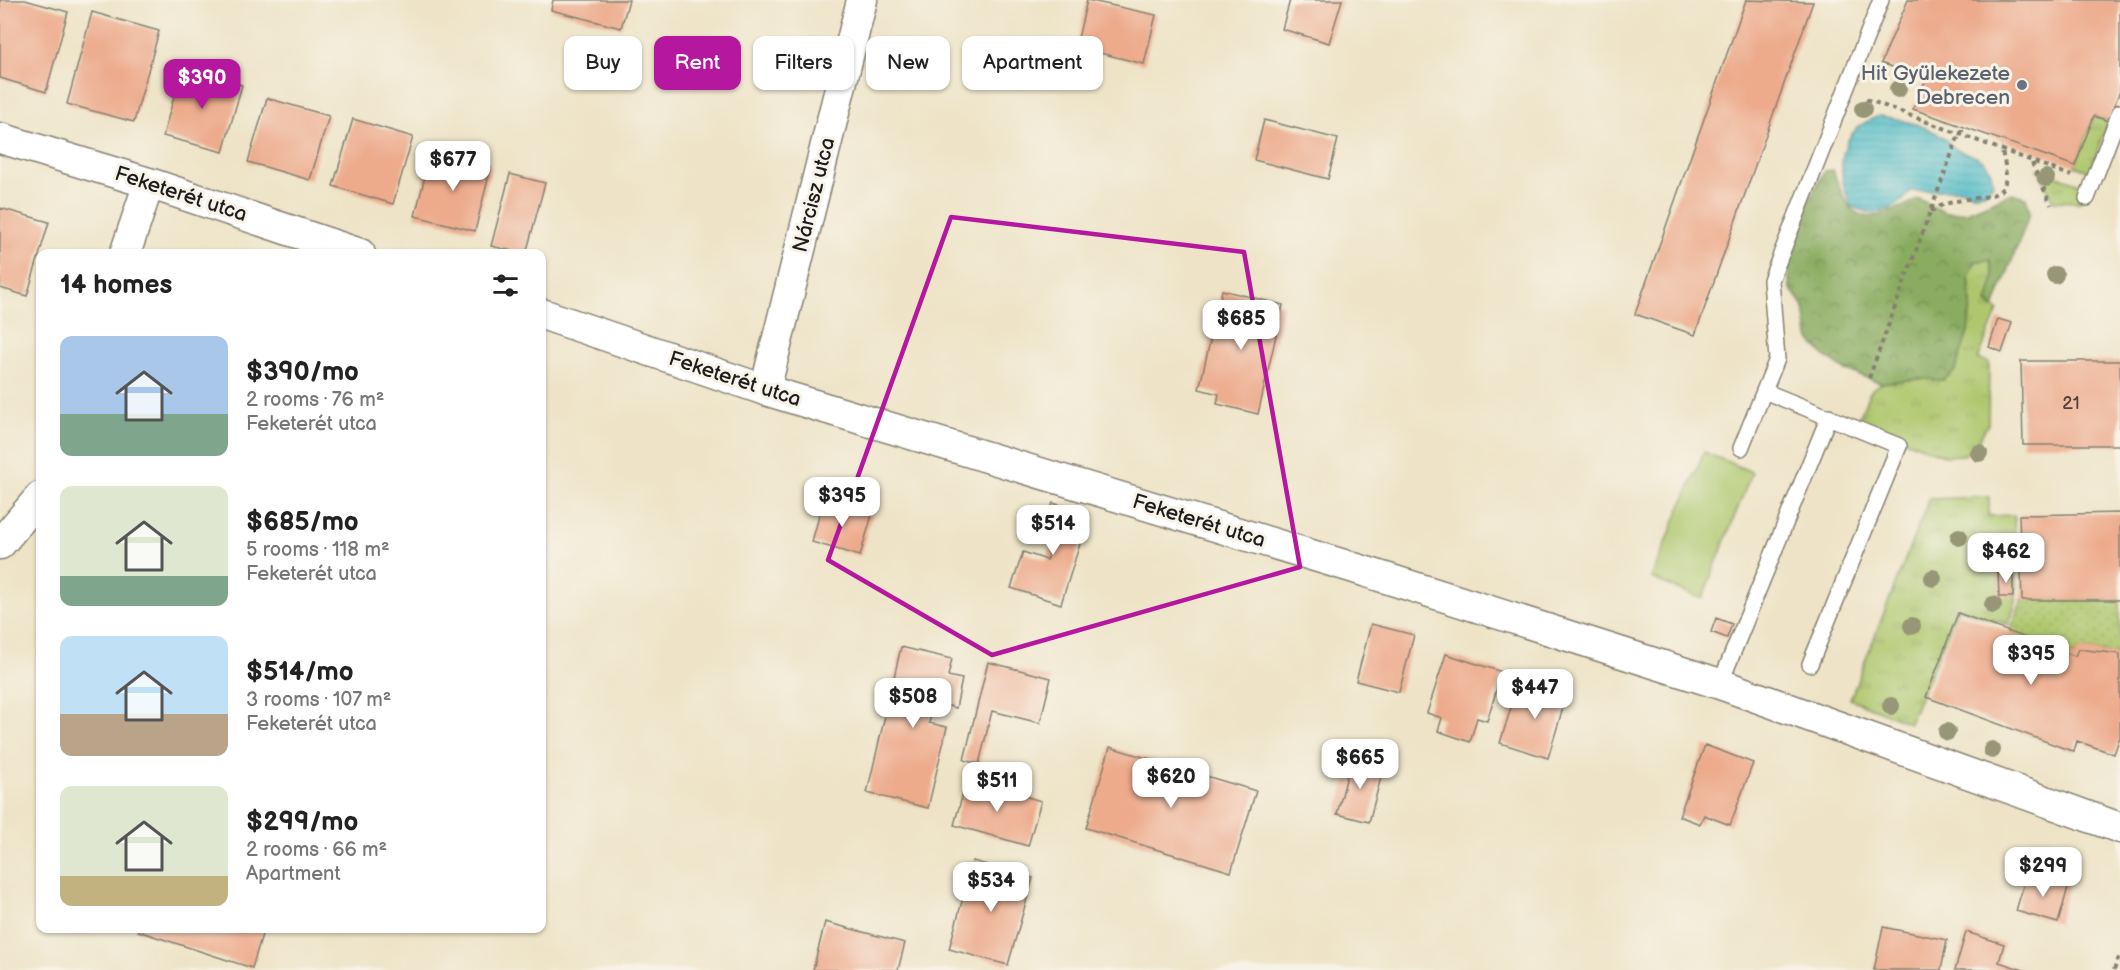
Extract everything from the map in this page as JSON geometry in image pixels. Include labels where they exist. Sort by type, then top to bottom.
[{"type":"street","name":"Nárcisz utca","points":[[765,390],[862,0]]},
{"type":"street","name":"Feketerét utca","points":[[0,138],[149,183],[345,249]]},
{"type":"street","points":[[127,249],[149,183]]},
{"type":"street","name":"Feketerét utca","points":[[546,315],[765,390],[1352,567],[1720,684],[2118,821]]},
{"type":"street","points":[[0,544],[36,502]]},
{"type":"lane","points":[[1740,448],[1777,358],[1771,280],[1881,0]]},
{"type":"lane","points":[[2090,191],[2120,112]]},
{"type":"lane","points":[[1764,391],[1899,446],[1810,664]]},
{"type":"lane","points":[[1720,684],[1829,416]]},
{"type":"path","points":[[1846,91],[2032,162],[2090,191]]},
{"type":"path","points":[[1869,378],[1935,197],[1964,127]]},
{"type":"path","points":[[1930,211],[1949,202],[1986,199],[2001,191],[2007,182],[2008,171],[2002,152]]},
{"type":"path","points":[[2032,162],[2051,206]]},
{"type":"path","points":[[2114,970],[2120,954]]},
{"type":"highlighted area","points":[[951,217],[1244,252],[1300,567],[992,655],[828,560]]},
{"type":"green space","points":[[2094,116],[2108,121],[2090,172],[2075,166]]},
{"type":"green space","points":[[2038,169],[2085,186],[2080,202],[2053,201]]},
{"type":"green space","points":[[1833,170],[1848,204],[1864,216],[1887,213],[1919,199],[1946,213],[1967,212],[2012,193],[2026,197],[2030,213],[1994,308],[1987,303],[1994,278],[1990,260],[1976,261],[1969,275],[1971,305],[1968,332],[1955,371],[1943,380],[1918,379],[1881,383],[1845,370],[1822,354],[1808,337],[1804,307],[1790,288],[1788,272],[1791,243],[1806,205],[1825,171]]},
{"type":"green space","points":[[1990,260],[1994,278],[1988,303],[1998,310],[1978,359],[1989,362],[1988,424],[1976,445],[1964,455],[1946,456],[1858,422],[1871,391],[1884,382],[1905,379],[1943,380],[1971,305],[1969,275],[1976,261]]},
{"type":"green space","points":[[1704,452],[1752,472],[1702,599],[1651,578]]},
{"type":"green space","points":[[1989,497],[1989,516],[2014,515],[2016,601],[2009,625],[1958,608],[1909,723],[1850,699],[1929,499]]},
{"type":"green space","points":[[2022,600],[2120,600],[2120,654],[2078,649],[2075,656],[2010,633]]},
{"type":"water","points":[[1880,116],[1928,129],[1945,138],[1956,149],[1981,159],[1989,168],[1993,184],[1985,193],[1973,194],[1963,189],[1911,191],[1898,204],[1884,211],[1868,212],[1851,206],[1843,179],[1843,153],[1855,131],[1866,122]]},
{"type":"building","points":[[0,0],[25,0],[68,12],[46,92],[0,78]]},
{"type":"building","points":[[553,0],[629,0],[621,28],[551,10]]},
{"type":"building","points":[[1087,0],[1156,15],[1144,64],[1103,54],[1103,36],[1079,36]]},
{"type":"building","points":[[1290,0],[1342,0],[1329,43],[1282,29]]},
{"type":"building","points":[[1746,0],[1813,2],[1695,335],[1635,314]]},
{"type":"building","name":"Hit Gyülekezete Debrecen","points":[[1908,0],[2120,0],[2120,91],[2108,121],[2094,116],[2075,166],[1913,109],[1926,79],[1881,63]]},
{"type":"building","points":[[92,12],[159,31],[134,122],[67,104]]},
{"type":"building","points":[[182,68],[242,85],[223,152],[163,136]]},
{"type":"building","points":[[267,98],[329,116],[310,180],[248,162]]},
{"type":"building","points":[[353,119],[413,137],[393,204],[333,186]]},
{"type":"building","points":[[1264,120],[1338,139],[1328,179],[1254,160]]},
{"type":"building","points":[[431,152],[491,167],[475,231],[415,216]]},
{"type":"building","points":[[510,174],[545,183],[527,249],[504,249],[491,246]]},
{"type":"building","points":[[0,208],[49,222],[41,249],[36,249],[36,266],[27,296],[0,288]]},
{"type":"building","points":[[1222,290],[1283,305],[1258,414],[1217,404],[1219,394],[1199,389]]},
{"type":"building","points":[[1998,319],[2012,323],[2002,352],[1989,347]]},
{"type":"building","points":[[2021,361],[2120,361],[2120,445],[2023,445]]},
{"type":"building","points":[[823,501],[872,515],[860,556],[812,542]]},
{"type":"building","points":[[1053,503],[1089,515],[1061,604],[1011,588],[1023,552],[1047,560],[1053,541],[1042,537]]},
{"type":"building","points":[[2120,513],[2120,600],[2022,600],[2019,515]]},
{"type":"building","points":[[1998,572],[2013,572],[2013,597],[1999,597]]},
{"type":"building","points":[[1958,613],[2075,656],[2078,649],[2120,654],[2120,737],[2114,754],[2077,741],[2074,751],[2066,749],[1926,697]]},
{"type":"building","points":[[1716,618],[1732,624],[1727,638],[1711,632]]},
{"type":"building","points":[[1371,624],[1414,635],[1399,692],[1356,681]]},
{"type":"building","points":[[901,647],[952,659],[948,676],[962,679],[956,708],[934,702],[929,723],[947,727],[928,808],[867,793]]},
{"type":"building","points":[[1446,654],[1502,672],[1487,721],[1477,718],[1470,742],[1438,731],[1442,718],[1427,713]]},
{"type":"building","points":[[988,662],[1051,678],[1040,723],[992,711],[979,764],[964,760]]},
{"type":"building","points":[[1534,680],[1568,691],[1548,758],[1500,743],[1515,695],[1528,699]]},
{"type":"building","points":[[1705,745],[1753,763],[1730,825],[1704,815],[1700,824],[1679,816]]},
{"type":"building","points":[[1110,747],[1256,791],[1231,872],[1086,828]]},
{"type":"building","points":[[1352,757],[1384,766],[1369,822],[1337,814]]},
{"type":"building","points":[[967,779],[1041,801],[1028,846],[954,825]]},
{"type":"building","points":[[973,861],[1033,878],[1008,965],[949,949]]},
{"type":"building","points":[[2027,873],[2069,884],[2058,923],[2016,911]]},
{"type":"building","points":[[825,922],[905,943],[898,970],[813,970]]},
{"type":"building","points":[[1883,927],[1947,940],[1941,970],[1874,970]]},
{"type":"building","points":[[1966,932],[2004,944],[1999,962],[2023,970],[1955,970]]},
{"type":"building","points":[[144,933],[262,933],[252,968]]},
{"type":"place","name":"Hit Gyülekezete Debrecen","points":[[2022,85]]}]
